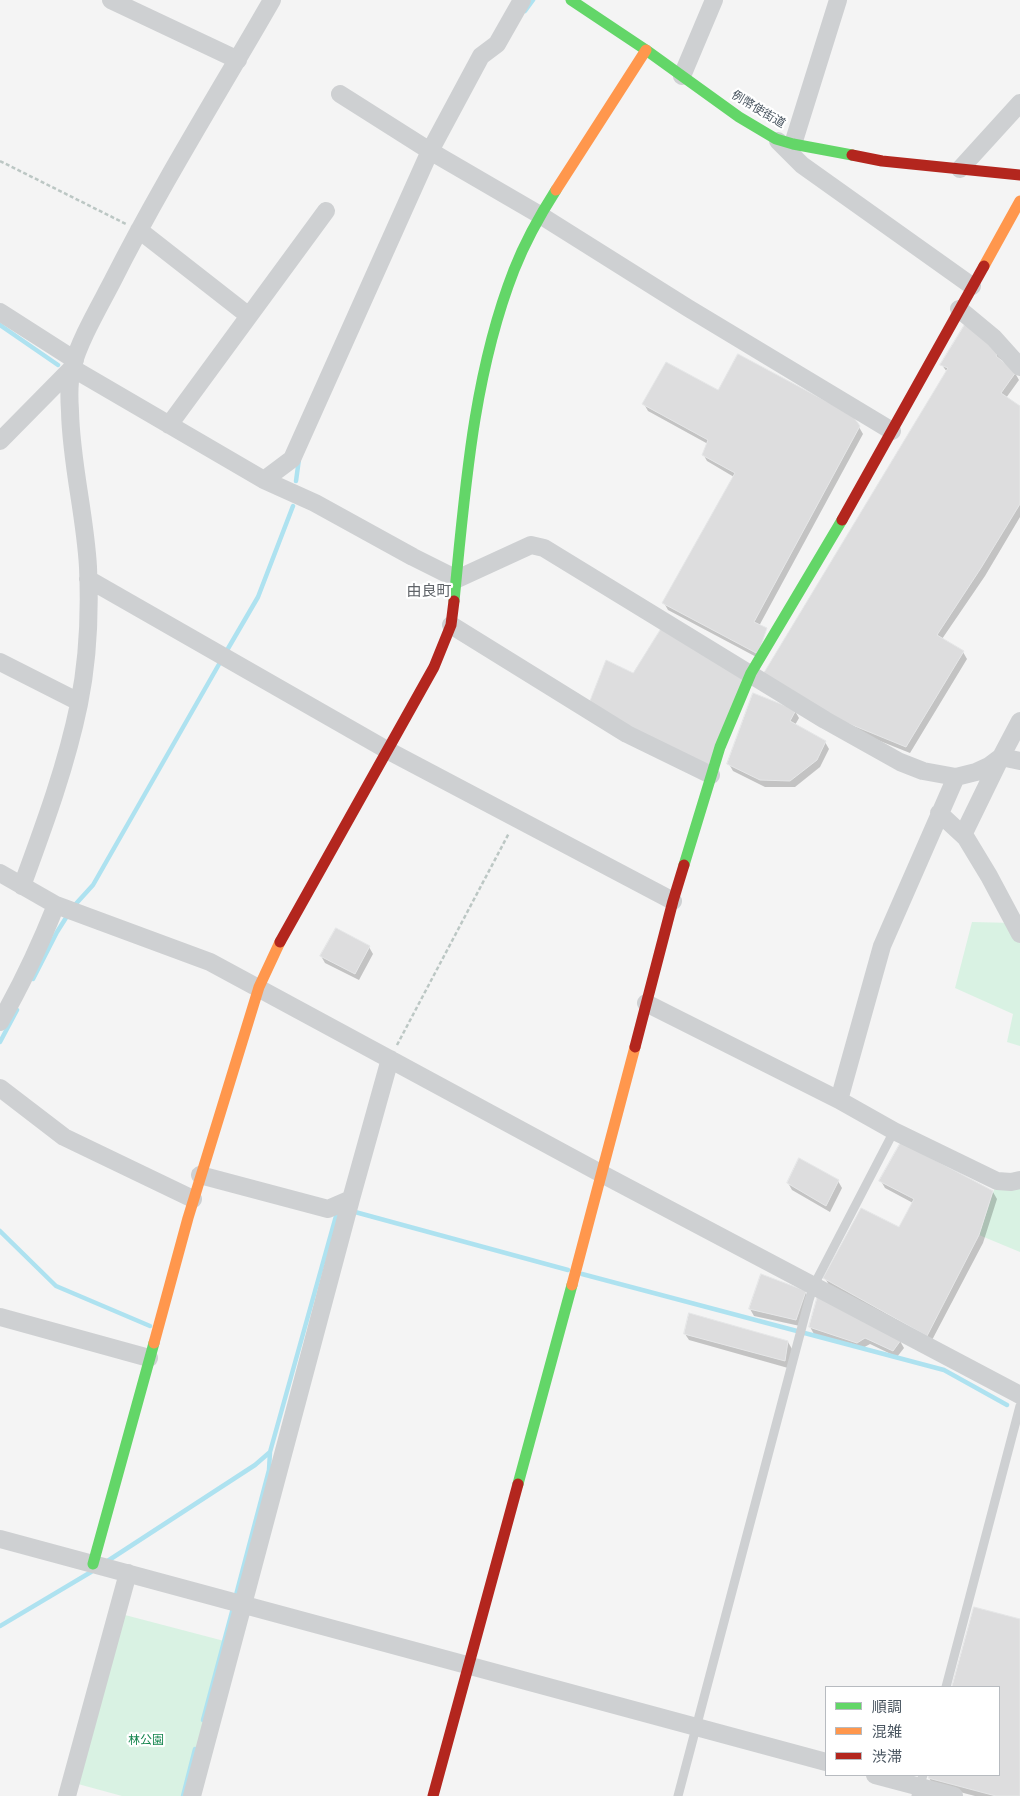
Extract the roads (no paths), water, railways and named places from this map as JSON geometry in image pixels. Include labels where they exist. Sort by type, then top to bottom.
[{"type":"street","points":[[111,0],[238,60]]},
{"type":"street","points":[[22,886],[56,792],[80,702],[88,624],[88,579],[83,513],[74,469],[71,438],[70,398],[74,364],[86,333],[171,171],[272,0]]},
{"type":"street","points":[[264,480],[292,458],[430,151],[481,56],[497,44],[522,0]]},
{"type":"street","name":"例幣使街道","points":[[571,0],[646,50],[739,117],[784,141],[882,160],[960,170],[1020,175]]},
{"type":"street","points":[[682,76],[714,0]]},
{"type":"street","points":[[838,0],[784,141],[802,165],[972,286]]},
{"type":"street","points":[[93,1564],[193,1199],[259,987],[274,952],[292,918],[434,667],[451,625],[464,500],[476,411],[492,336],[514,269],[540,215],[646,50]]},
{"type":"street","points":[[340,94],[430,151],[540,215],[688,308],[892,431]]},
{"type":"street","points":[[960,170],[1020,103]]},
{"type":"street","points":[[433,1796],[602,1174],[673,901],[720,747],[751,673],[892,431],[1020,201]]},
{"type":"street","points":[[170,425],[326,211]]},
{"type":"street","points":[[139,230],[249,316]]},
{"type":"street","points":[[959,309],[994,338],[1020,366]]},
{"type":"street","points":[[0,312],[74,364],[170,425],[264,480],[316,503],[413,558],[457,579]]},
{"type":"street","points":[[0,441],[74,364]]},
{"type":"street","points":[[457,579],[531,545],[544,548],[848,734],[900,762],[923,771],[956,777],[976,772],[989,766],[1001,757],[1020,761]]},
{"type":"street","points":[[88,579],[387,750],[673,901]]},
{"type":"street","points":[[451,625],[627,734],[711,775]]},
{"type":"street","points":[[0,662],[80,702]]},
{"type":"street","points":[[963,835],[1020,721]]},
{"type":"street","points":[[839,1100],[882,946],[956,777]]},
{"type":"street","points":[[939,813],[963,835],[989,876],[1020,934]]},
{"type":"street","points":[[0,873],[56,905],[210,962],[259,987],[602,1174],[1020,1395]]},
{"type":"street","points":[[0,1022],[38,950],[56,905]]},
{"type":"street","points":[[646,1003],[839,1100],[894,1131],[997,1181],[1011,1182],[1020,1180]]},
{"type":"street","points":[[192,1796],[350,1199],[390,1059]]},
{"type":"street","points":[[0,1088],[64,1137],[193,1199]]},
{"type":"street","points":[[200,1175],[328,1209],[350,1199]]},
{"type":"street","points":[[0,1317],[149,1358]]},
{"type":"street","points":[[0,1538],[825,1762]]},
{"type":"street","points":[[67,1796],[128,1573]]},
{"type":"street","points":[[879,1776],[954,1796]]},
{"type":"lane","points":[[678,1796],[809,1300],[814,1285],[894,1131]]},
{"type":"lane","points":[[946,1686],[1020,1406]]},
{"type":"waterway","points":[[525,11],[533,0]]},
{"type":"waterway","points":[[0,325],[58,365]]},
{"type":"waterway","points":[[296,481],[299,459]]},
{"type":"waterway","points":[[226,652],[258,597],[293,506]]},
{"type":"waterway","points":[[73,907],[93,885],[222,659]]},
{"type":"waterway","points":[[33,979],[69,913]]},
{"type":"waterway","points":[[0,1042],[17,1010]]},
{"type":"waterway","points":[[351,1213],[355,1212],[568,1270]]},
{"type":"waterway","points":[[106,1562],[255,1465],[270,1452],[336,1216],[343,1215]]},
{"type":"waterway","points":[[0,1231],[56,1286],[150,1326]]},
{"type":"waterway","points":[[582,1274],[944,1370],[1007,1405]]},
{"type":"waterway","points":[[236,1595],[269,1470],[270,1452]]},
{"type":"waterway","points":[[0,1626],[91,1572]]},
{"type":"waterway","points":[[203,1720],[233,1608]]},
{"type":"waterway","points":[[183,1796],[195,1749]]},
{"type":"district","name":"由良町","points":[[429,592]]},
{"type":"park label","name":"林公園","points":[[146,1741]]}]
